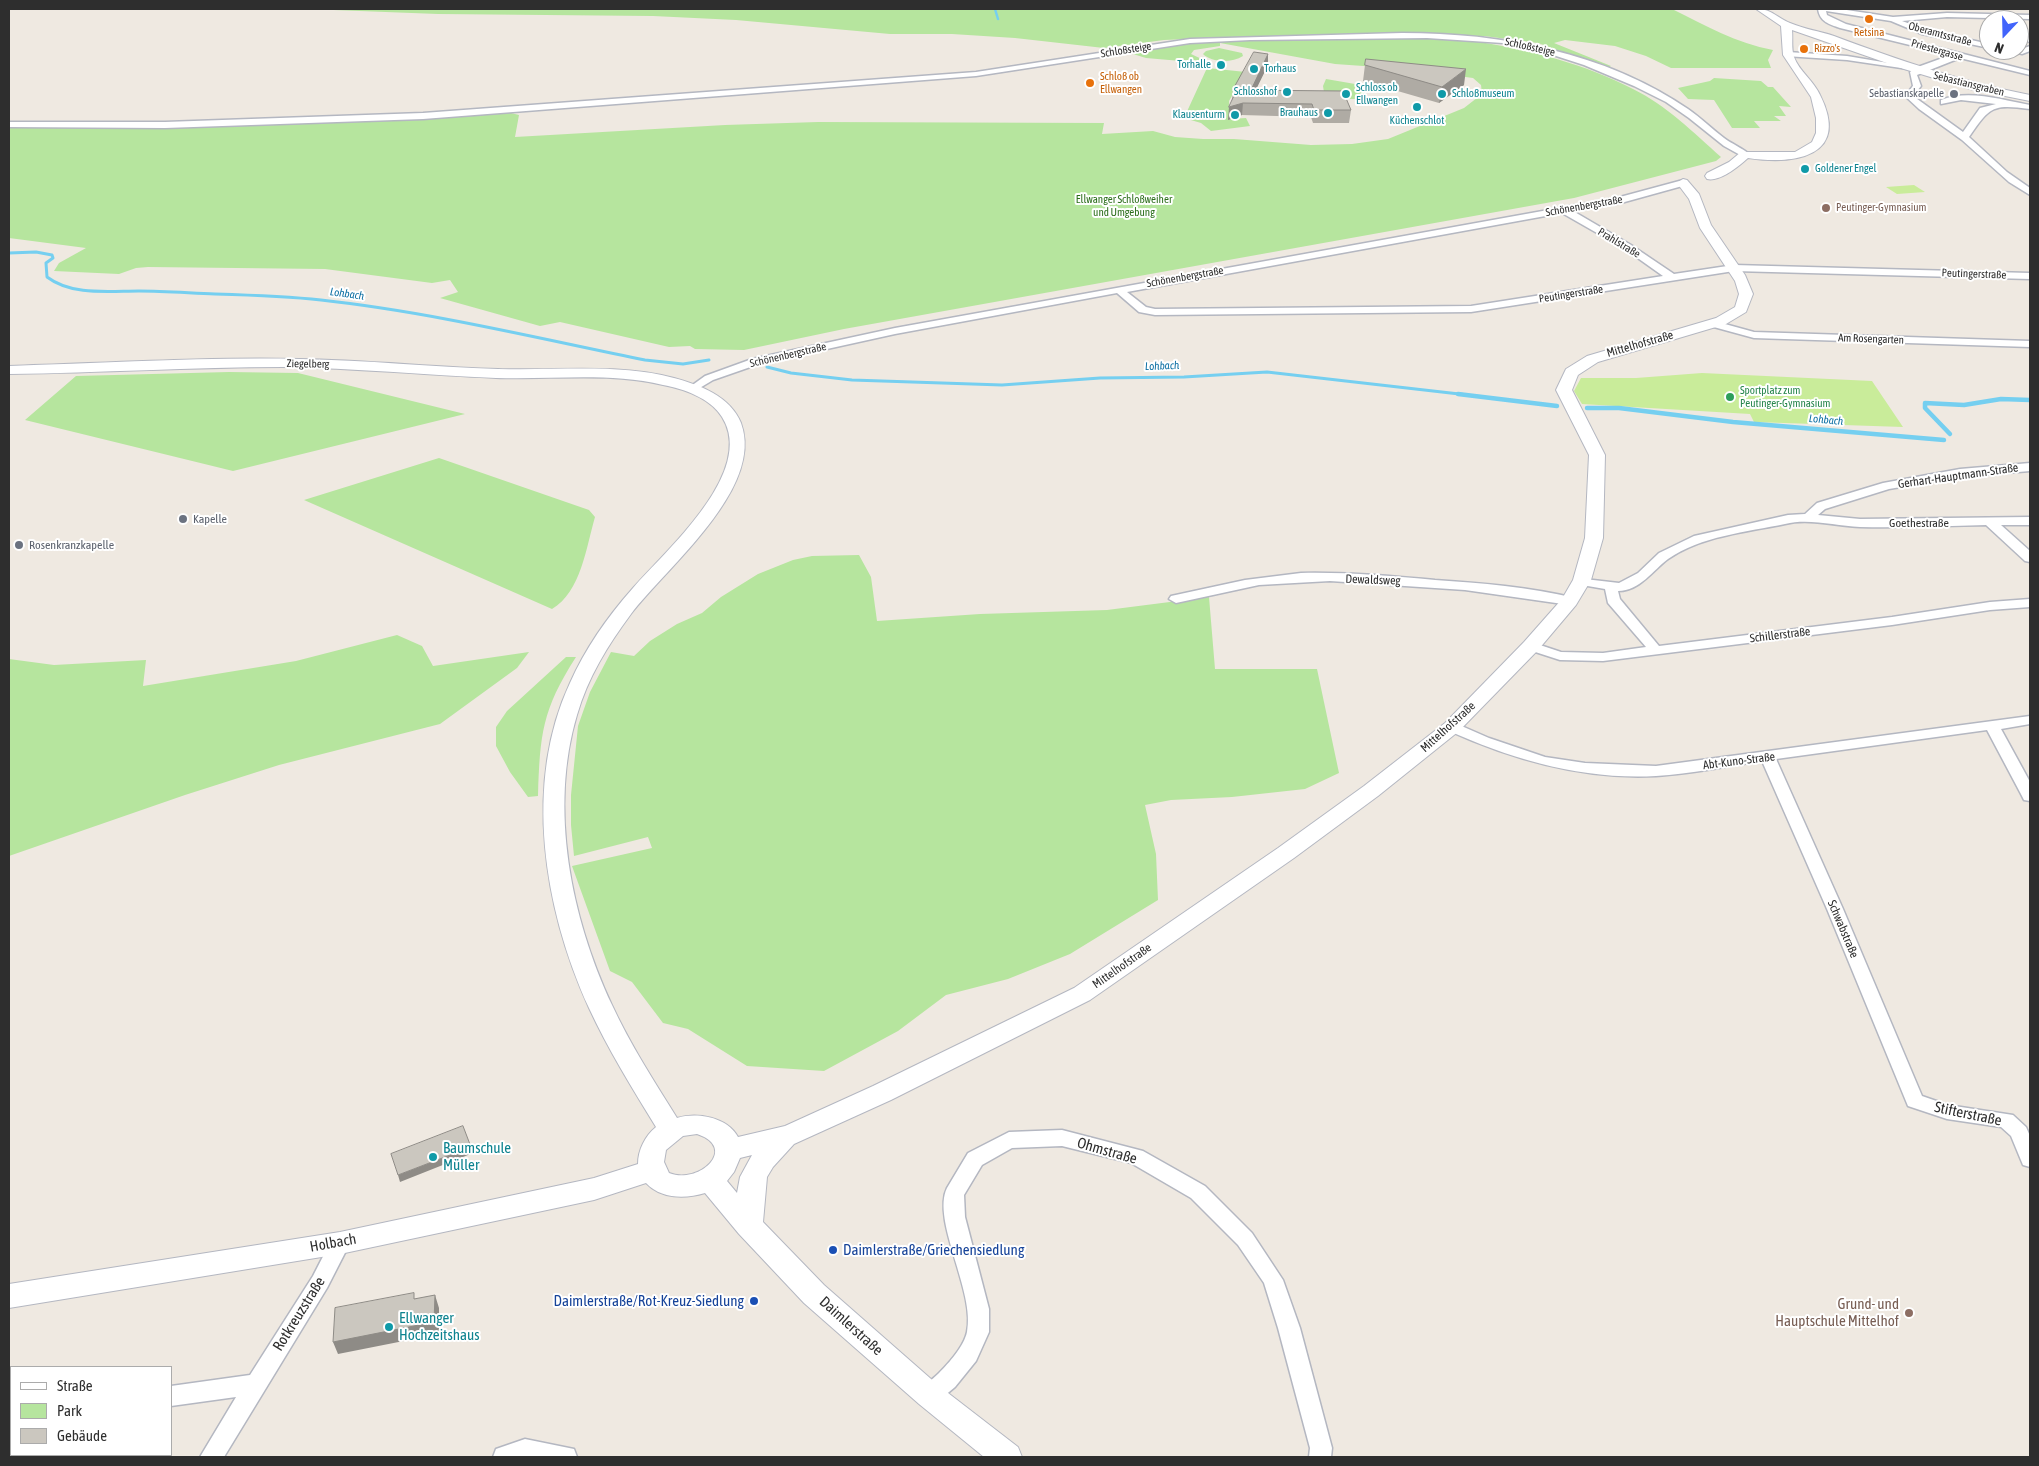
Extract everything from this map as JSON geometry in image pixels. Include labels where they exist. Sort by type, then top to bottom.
[{"type":"street","name":"Sebastiansgraben","points":[[1761,9],[1786,25],[1812,32],[1913,69],[1974,87],[2030,98]]},
{"type":"street","name":"Priestergasse","points":[[1822,9],[1823,16],[1829,22],[2030,73]]},
{"type":"street","points":[[1827,9],[1865,12],[1893,19],[1967,14],[1979,16]]},
{"type":"street","points":[[1919,9],[1927,16]]},
{"type":"street","points":[[1961,9],[1967,14]]},
{"type":"street","name":"Oberamtsstraße","points":[[1893,19],[1926,32],[1979,44]]},
{"type":"street","points":[[1786,25],[1788,30],[1788,54]]},
{"type":"street","name":"Priestergasse","points":[[1903,40],[1926,32]]},
{"type":"street","name":"Schloßsteige","points":[[9,125],[165,125],[423,116],[934,78],[1016,69],[1124,50],[1207,40],[1410,35],[1494,40],[1553,52],[1639,84],[1686,112],[1731,149],[1745,154],[1772,158],[1808,152],[1815,146],[1822,134],[1820,105],[1811,86],[1788,54]]},
{"type":"street","name":"Sebastiansgraben","points":[[1788,54],[1847,58],[1913,69]]},
{"type":"street","points":[[1957,56],[1913,69],[1917,86],[1909,96],[1921,108],[1964,137],[2014,183],[2030,192]]},
{"type":"street","points":[[2016,70],[2021,61]]},
{"type":"street","points":[[1944,102],[1954,98],[1969,98],[2030,107]]},
{"type":"street","points":[[1964,137],[1983,110],[2006,104]]},
{"type":"street","points":[[1697,180],[1733,164],[1745,154]]},
{"type":"street","points":[[1697,180],[1763,164],[1772,158]]},
{"type":"street","name":"Schönenbergstraße","points":[[693,389],[709,378],[756,361],[895,331],[1118,289],[1621,200],[1697,180]]},
{"type":"street","name":"Mittelhofstraße","points":[[730,1150],[790,1135],[882,1093],[1082,994],[1294,848],[1371,791],[1452,727],[1531,646],[1570,601],[1581,581],[1594,538],[1597,455],[1564,390],[1564,382],[1571,372],[1603,354],[1714,324],[1739,311],[1745,305],[1747,295],[1734,268],[1702,221],[1695,195],[1697,180]]},
{"type":"street","points":[[2014,183],[2030,182]]},
{"type":"street","name":"Prahlstraße","points":[[1564,210],[1628,247],[1673,278]]},
{"type":"street","name":"Peutingerstraße","points":[[1118,289],[1143,310],[1155,312],[1471,310],[1734,268],[2030,276]]},
{"type":"street","name":"Am Rosengarten","points":[[1714,324],[1754,335],[2030,344]]},
{"type":"street","name":"Ziegelberg","points":[[9,370],[277,363],[349,364],[500,374],[607,374],[640,377],[693,389],[723,407],[734,424],[738,447],[729,479],[704,519],[639,593],[607,634],[585,670],[573,698],[563,736],[555,786],[558,865],[566,908],[592,987],[626,1055],[671,1130]]},
{"type":"street","name":"Gerhart-Hauptmann-Straße","points":[[1808,518],[1821,506],[1887,486],[1960,473],[2030,467]]},
{"type":"street","points":[[1581,581],[1611,587],[1631,584],[1664,556],[1698,540],[1788,519],[1808,518]]},
{"type":"street","name":"Goethestraße","points":[[1808,518],[1860,523],[2030,521]]},
{"type":"street","points":[[1990,522],[2030,558]]},
{"type":"street","name":"Dewaldsweg","points":[[1176,600],[1220,589],[1287,578],[1371,579],[1465,585],[1528,593],[1570,601]]},
{"type":"street","points":[[1611,587],[1613,600],[1656,651]]},
{"type":"street","name":"Schillerstraße","points":[[1531,646],[1560,656],[1580,658],[1656,651],[1892,621],[1990,606],[2030,603]]},
{"type":"street","name":"Abt-Kuno-Straße","points":[[1452,727],[1511,751],[1543,761],[1585,768],[1656,771],[1768,758],[2030,720]]},
{"type":"street","points":[[1992,726],[2030,796]]},
{"type":"street","name":"Schwabstraße","points":[[1768,758],[1835,909],[1915,1101]]},
{"type":"street","name":"Stifterstraße","points":[[1915,1101],[1947,1112],[2006,1120],[2020,1132],[2030,1159]]},
{"type":"street","points":[[684,1125],[710,1126],[720,1132],[727,1140],[730,1150],[728,1160],[722,1170],[710,1180],[688,1187],[675,1186],[664,1182],[652,1170],[650,1156],[654,1146],[661,1137],[671,1130],[684,1125]]},
{"type":"street","name":"Mittelhofstraße","points":[[749,1226],[750,1184],[755,1170],[766,1156],[790,1135]]},
{"type":"street","name":"Ohmstraße","points":[[929,1395],[947,1380],[968,1354],[978,1332],[978,1309],[955,1217],[954,1194],[975,1159],[1009,1140],[1062,1138],[1136,1158],[1144,1162],[1198,1192],[1245,1239],[1273,1280],[1289,1328],[1321,1448],[1320,1457]]},
{"type":"street","name":"Holbach","points":[[9,1296],[340,1243],[594,1189],[652,1170]]},
{"type":"street","name":"Daimlerstraße","points":[[710,1180],[749,1226],[814,1294],[929,1395],[1007,1457]]},
{"type":"street","name":"Rotkreuzstraße","points":[[211,1457],[320,1282],[340,1243]]},
{"type":"street","points":[[172,1396],[256,1384]]},
{"type":"street","points":[[504,1457],[525,1450],[566,1457]]},
{"type":"green space","name":"Ellwanger Schloßweiher und Umgebung","points":[[307,9],[1672,9],[1709,28],[1746,43],[1773,50],[1768,60],[1771,68],[1671,68],[1646,56],[1615,46],[1565,40],[1554,43],[1611,66],[1608,68],[1538,43],[1484,36],[1480,42],[1558,60],[1596,72],[1633,89],[1668,111],[1721,157],[1716,161],[1574,198],[844,329],[744,350],[695,349],[690,346],[669,347],[560,322],[540,326],[440,298],[458,292],[450,280],[432,283],[325,269],[148,267],[136,268],[119,274],[54,271],[59,263],[86,248],[9,238],[9,128],[175,127],[507,112],[519,115],[515,137],[725,125],[818,122],[1104,123],[1102,134],[1153,131],[1175,137],[1311,145],[1352,144],[1388,139],[1464,108],[1482,94],[1481,85],[1473,78],[1406,69],[1335,64],[1220,43],[1220,46],[1194,50],[1191,54],[1206,61],[1204,63],[1146,58],[1133,54],[1149,48],[1217,42],[1211,38],[1164,40],[1104,48],[1015,38],[952,34],[890,34],[736,20],[653,16],[438,14]]},
{"type":"green space","points":[[1219,48],[1242,53],[1243,56],[1233,60],[1222,61],[1212,59],[1203,54],[1206,51]]},
{"type":"green space","points":[[1207,68],[1246,72],[1229,101],[1230,119],[1246,118],[1250,126],[1211,131],[1201,123],[1184,118]]},
{"type":"green space","points":[[1714,78],[1761,81],[1768,87],[1773,87],[1791,107],[1779,106],[1786,116],[1774,116],[1781,121],[1754,121],[1760,128],[1732,128],[1714,100],[1688,99],[1678,88],[1710,81]]},
{"type":"green space","points":[[1326,79],[1361,85],[1366,91],[1361,99],[1325,99],[1323,86]]},
{"type":"green space","points":[[1914,185],[1925,192],[1897,194],[1886,187]]},
{"type":"green space","points":[[229,372],[298,373],[465,414],[233,471],[25,420],[76,376]]},
{"type":"green space","name":"Sportplatz zum Peutinger-Gymnasium","points":[[1702,373],[1872,381],[1903,427],[1754,422],[1750,414],[1582,404],[1574,391],[1581,378],[1636,378]]},
{"type":"green space","points":[[439,458],[589,510],[595,517],[585,555],[576,581],[562,601],[552,609],[304,500]]},
{"type":"green space","points":[[859,555],[871,577],[877,621],[980,614],[1107,610],[1209,597],[1215,669],[1317,669],[1339,773],[1305,789],[1232,797],[1171,800],[1145,805],[1156,854],[1158,900],[1070,954],[1008,979],[946,995],[898,1031],[824,1071],[747,1066],[688,1029],[663,1023],[632,982],[610,971],[572,866],[652,848],[648,837],[574,856],[571,795],[578,726],[590,692],[611,652],[634,656],[650,641],[677,624],[702,613],[721,597],[758,574],[793,560],[812,556]]},
{"type":"green space","points":[[397,635],[422,646],[433,666],[529,652],[517,668],[440,724],[279,765],[185,795],[9,856],[9,659],[54,665],[146,660],[143,686],[296,661]]},
{"type":"green space","points":[[566,657],[576,657],[556,692],[545,723],[540,756],[538,796],[528,797],[510,772],[496,746],[496,727],[507,711]]},
{"type":"building","points":[[1254,52],[1268,54],[1251,90],[1233,90]]},
{"type":"building","points":[[1366,59],[1466,69],[1442,87],[1365,65]]},
{"type":"building","points":[[1237,90],[1343,91],[1351,110],[1314,110],[1312,104],[1243,103],[1229,107]]},
{"type":"building","name":"Baumschule Müller","points":[[463,1126],[471,1147],[398,1175],[391,1154]]},
{"type":"building","points":[[414,1293],[414,1299],[435,1295],[434,1322],[333,1342],[335,1308]]},
{"type":"waterway","points":[[995,9],[998,19]]},
{"type":"waterway","name":"Lohbach","points":[[9,253],[36,252],[52,255],[53,258],[46,263],[47,277],[57,283],[79,290],[254,295],[321,300],[443,318],[645,360],[683,364],[709,360]]},
{"type":"waterway","name":"Lohbach","points":[[767,367],[791,373],[852,380],[1002,385],[1100,378],[1184,377],[1267,372],[1468,395]]},
{"type":"waterway","name":"Lohbach","points":[[1458,394],[1557,406]]},
{"type":"waterway","name":"Lohbach","points":[[1950,434],[1925,408],[1925,403],[1964,405],[2001,399],[2030,400]]},
{"type":"waterway","name":"Lohbach","points":[[1587,408],[1619,408],[1733,422],[1944,440]]},
{"type":"place","name":"Retsina","points":[[1869,19]]},
{"type":"place","name":"Rizzo's","points":[[1804,49]]},
{"type":"place","name":"Torhalle","points":[[1221,65]]},
{"type":"place","name":"Torhaus","points":[[1254,69]]},
{"type":"place","name":"Schloß ob Ellwangen","points":[[1090,83]]},
{"type":"place","name":"Schlosshof","points":[[1287,92]]},
{"type":"place","name":"Schloss ob Ellwangen","points":[[1346,94]]},
{"type":"place","name":"Schloßmuseum","points":[[1442,94]]},
{"type":"place","name":"Sebastianskapelle","points":[[1954,94]]},
{"type":"place","name":"Küchenschlot","points":[[1417,107]]},
{"type":"place","name":"Brauhaus","points":[[1328,113]]},
{"type":"place","name":"Klausenturm","points":[[1235,115]]},
{"type":"place","name":"Goldener Engel","points":[[1805,169]]},
{"type":"place","name":"Peutinger-Gymnasium","points":[[1826,208]]},
{"type":"place","name":"Sportplatz zum Peutinger-Gymnasium","points":[[1730,397]]},
{"type":"place","name":"Kapelle","points":[[183,519]]},
{"type":"place","name":"Rosenkranzkapelle","points":[[19,545]]},
{"type":"place","name":"Baumschule Müller","points":[[433,1157]]},
{"type":"place","name":"Daimlerstraße/Griechensiedlung","points":[[833,1250]]},
{"type":"place","name":"Daimlerstraße/Rot-Kreuz-Siedlung","points":[[754,1301]]},
{"type":"place","name":"Grund- und Hauptschule Mittelhof","points":[[1909,1313]]},
{"type":"place","name":"Ellwanger Hochzeitshaus","points":[[389,1327]]}]
